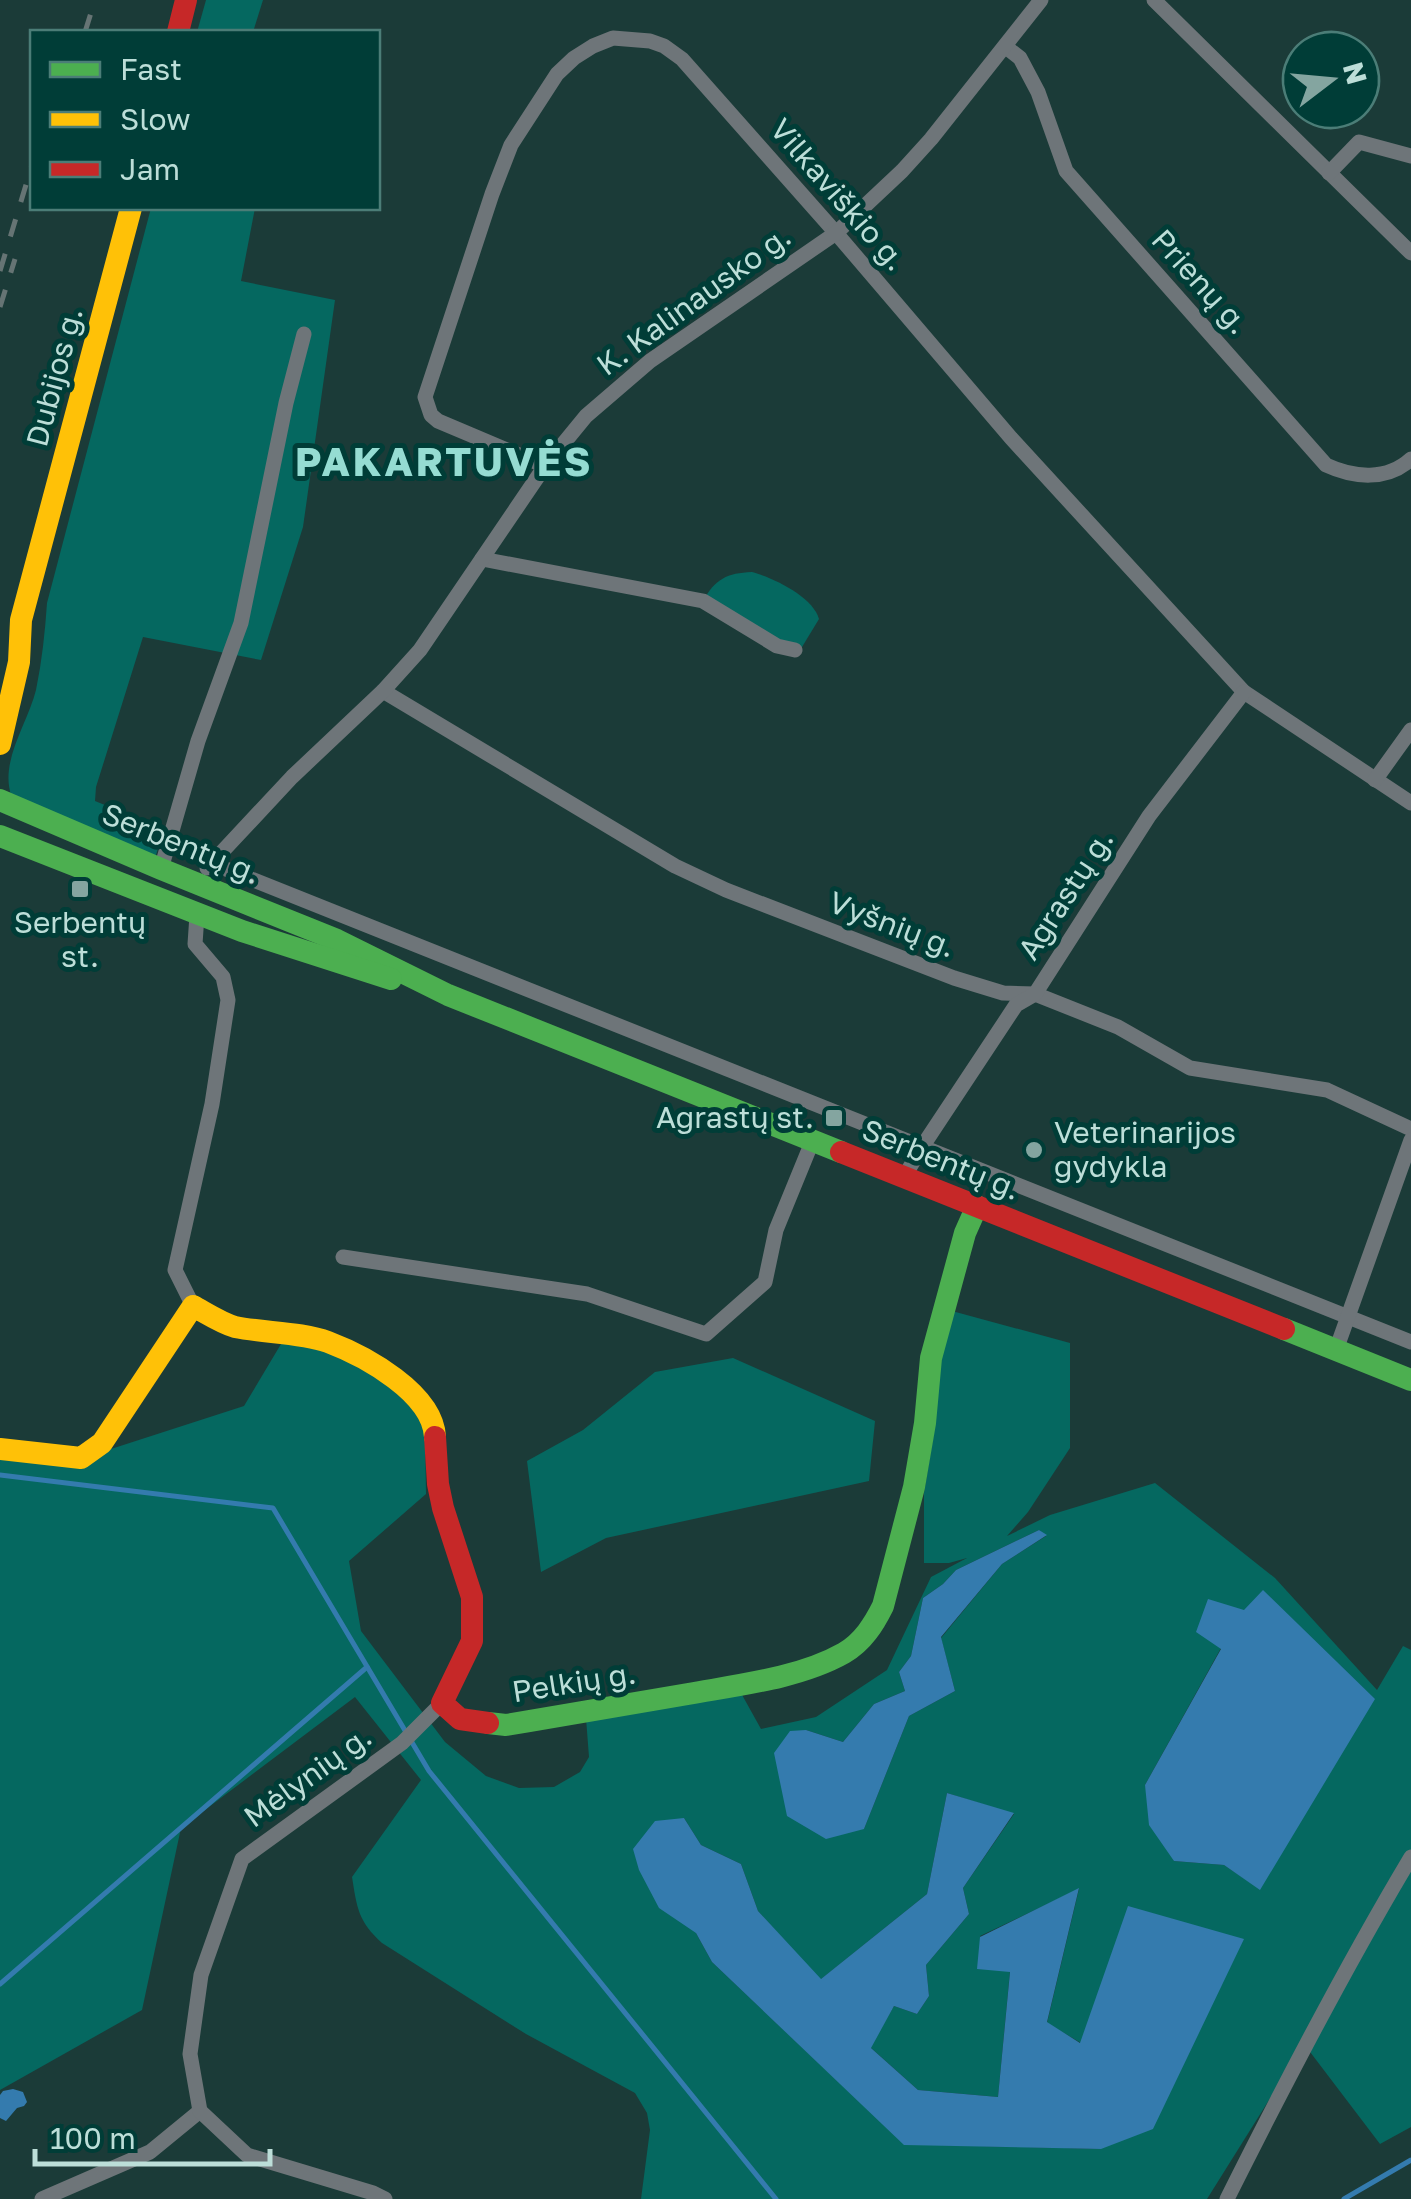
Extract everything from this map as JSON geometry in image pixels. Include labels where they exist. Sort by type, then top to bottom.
[{"type":"main road","points":[[178,30],[186,0]]},
{"type":"main road","name":"Dubijos g.","points":[[0,744],[18,662],[21,620],[130,210]]},
{"type":"main road","name":"Dubijos g.","points":[[0,665],[21,620]]},
{"type":"main road","name":"Serbentų g.","points":[[0,800],[337,940],[448,995],[1411,1380]]},
{"type":"main road","name":"Serbentų g.","points":[[0,836],[197,915],[331,962],[448,995]]},
{"type":"main road","name":"Pelkių g.","points":[[442,1703],[460,1719],[506,1725],[796,1672],[844,1653],[860,1641],[883,1606],[891,1577],[914,1487],[931,1358],[976,1206]]},
{"type":"main road","points":[[0,1449],[80,1458],[102,1443],[193,1306],[231,1326],[326,1341],[383,1370],[414,1395],[435,1429],[443,1508],[472,1597],[472,1640],[442,1703]]},
{"type":"street","name":"K. Kalinausko g.","points":[[194,882],[292,777],[383,691],[420,650],[545,466],[586,416],[650,361],[836,232],[922,150],[1041,0]]},
{"type":"street","points":[[1154,0],[1411,253]]},
{"type":"street","name":"Vilkaviškio g.","points":[[545,466],[438,421],[425,397],[511,146],[557,74],[574,58],[613,38],[664,46],[682,59],[1011,438],[1244,692],[1411,804]]},
{"type":"street","name":"Prienų g.","points":[[1006,47],[1020,58],[1038,92],[1066,171],[1326,465],[1360,476],[1394,470],[1411,459]]},
{"type":"street","points":[[1329,173],[1359,142],[1411,156]]},
{"type":"street","points":[[161,869],[198,741],[240,623],[304,334]]},
{"type":"street","points":[[482,559],[703,601],[777,646],[796,650]]},
{"type":"street","name":"Vyšnių g.","points":[[383,691],[709,882],[954,978],[1003,992],[1035,994],[1118,1027],[1190,1068],[1327,1090],[1411,1128]]},
{"type":"street","name":"Agrastų g.","points":[[904,1178],[1016,1005],[1035,994],[1150,816],[1244,692]]},
{"type":"street","points":[[1375,780],[1411,730]]},
{"type":"street","points":[[211,863],[1411,1342]]},
{"type":"street","points":[[193,1306],[175,1270],[212,1104],[228,1000],[223,977],[194,944],[197,915]]},
{"type":"street","points":[[1336,1350],[1411,1140]]},
{"type":"street","points":[[343,1257],[587,1294],[706,1334],[765,1282],[776,1230],[812,1142]]},
{"type":"street","name":"Mėlynių g.","points":[[200,2111],[190,2054],[201,1975],[242,1859],[402,1743],[442,1703]]},
{"type":"street","points":[[1227,2199],[1305,2043],[1411,1858]]},
{"type":"street","points":[[42,2199],[150,2152],[200,2111],[247,2155],[386,2199]]},
{"type":"green space","points":[[206,0],[263,0],[254,30],[198,30]]},
{"type":"green space","points":[[150,210],[255,210],[241,281],[335,300],[303,527],[261,660],[143,637],[95,801],[164,829],[155,858],[11,795],[9,768],[36,690],[47,603]]},
{"type":"green space","points":[[752,572],[791,590],[815,611],[819,619],[802,647],[795,650],[703,601],[723,579]]},
{"type":"green space","points":[[952,1311],[1070,1343],[1070,1448],[1028,1512],[1007,1536],[1050,1515],[1155,1483],[1275,1578],[1377,1690],[1403,1646],[1411,1650],[1411,2127],[1380,2144],[1304,2044],[1207,2199],[641,2199],[650,2130],[647,2113],[635,2093],[526,2034],[382,1943],[363,1921],[352,1877],[421,1780],[355,1697],[181,1828],[142,2010],[0,2090],[0,1449],[80,1459],[244,1406],[284,1339],[331,1349],[403,1392],[425,1430],[426,1494],[349,1561],[361,1631],[445,1742],[486,1776],[519,1788],[554,1787],[580,1772],[589,1757],[586,1718],[741,1693],[761,1729],[816,1717],[887,1670],[931,1577],[967,1558],[924,1563],[924,1493],[940,1360]],"holes":[[[1039,1530],[1046,1536],[1002,1564],[941,1638],[955,1691],[909,1716],[864,1829],[806,1730],[843,1742],[874,1704],[905,1691],[899,1672],[911,1656],[923,1598],[956,1570]],[[1221,1648],[1260,1889],[1224,1865],[1174,1861],[1145,1785]],[[947,1793],[1014,1814],[963,1888],[969,1914],[926,1965],[929,1996],[917,2014],[894,2006],[870,2047],[918,2090],[998,2097],[1010,1971],[980,1936],[1079,1889],[1047,2023],[1081,2043],[1101,2149],[904,2144],[712,1962],[696,1933],[684,1818],[701,1845],[741,1864],[758,1911],[820,1980],[927,1894]]]},
{"type":"green space","points":[[733,1358],[875,1421],[869,1481],[606,1538],[541,1572],[527,1461],[583,1430],[655,1372]]},
{"type":"water","points":[[1039,1530],[1047,1535],[1002,1564],[941,1637],[955,1691],[909,1716],[864,1829],[826,1839],[787,1816],[774,1753],[790,1731],[806,1730],[843,1742],[874,1704],[905,1691],[899,1672],[911,1656],[923,1598],[956,1570]]},
{"type":"water","points":[[1263,1590],[1375,1699],[1260,1890],[1224,1865],[1174,1861],[1149,1825],[1145,1785],[1221,1649],[1196,1632],[1208,1599],[1244,1610]]},
{"type":"water","points":[[947,1793],[1014,1813],[963,1888],[969,1914],[926,1965],[929,1996],[917,2014],[894,2006],[871,2048],[918,2090],[998,2097],[1010,1972],[977,1969],[980,1937],[1079,1888],[1047,2022],[1080,2043],[1128,1906],[1244,1939],[1153,2129],[1101,2149],[904,2145],[712,1962],[696,1933],[659,1908],[633,1849],[655,1821],[684,1818],[701,1845],[741,1864],[758,1911],[821,1979],[927,1894]]},
{"type":"water","points":[[13,2089],[23,2092],[27,2102],[6,2121],[0,2118],[0,2095]]},
{"type":"waterway","points":[[0,1475],[273,1508],[429,1771],[776,2199]]},
{"type":"waterway","points":[[0,1984],[367,1667]]},
{"type":"waterway","points":[[1344,2199],[1411,2160]]},
{"type":"railway","points":[[86,30],[95,0]]},
{"type":"railway","points":[[0,271],[30,172]]},
{"type":"railway","points":[[0,307],[15,259]]},
{"type":"traffic: fast","points":[[0,800],[337,940],[448,995],[841,1152]]},
{"type":"traffic: fast","points":[[0,836],[242,931],[391,979]]},
{"type":"traffic: fast","points":[[488,1723],[506,1725],[768,1680],[827,1662],[862,1638],[883,1606],[914,1487],[931,1358],[965,1233],[977,1206]]},
{"type":"traffic: fast","points":[[1284,1329],[1411,1380]]},
{"type":"traffic: slow","points":[[0,744],[19,662],[21,620],[130,210]]},
{"type":"traffic: slow","points":[[0,1449],[81,1458],[102,1443],[193,1306],[235,1327],[317,1339],[360,1357],[410,1391],[423,1406],[435,1437]]},
{"type":"traffic: jam","points":[[178,30],[186,0]]},
{"type":"traffic: jam","points":[[841,1152],[1284,1329]]},
{"type":"traffic: jam","points":[[435,1437],[443,1508],[472,1597],[472,1641],[442,1703],[460,1719],[488,1723]]},
{"type":"place","name":"Serbentų st.","points":[[80,889]]},
{"type":"place","name":"Agrastų st.","points":[[834,1118]]},
{"type":"place","name":"Veterinarijos gydykla","points":[[1034,1150]]},
{"type":"district","name":"PAKARTUVĖS","points":[[444,462]]}]
